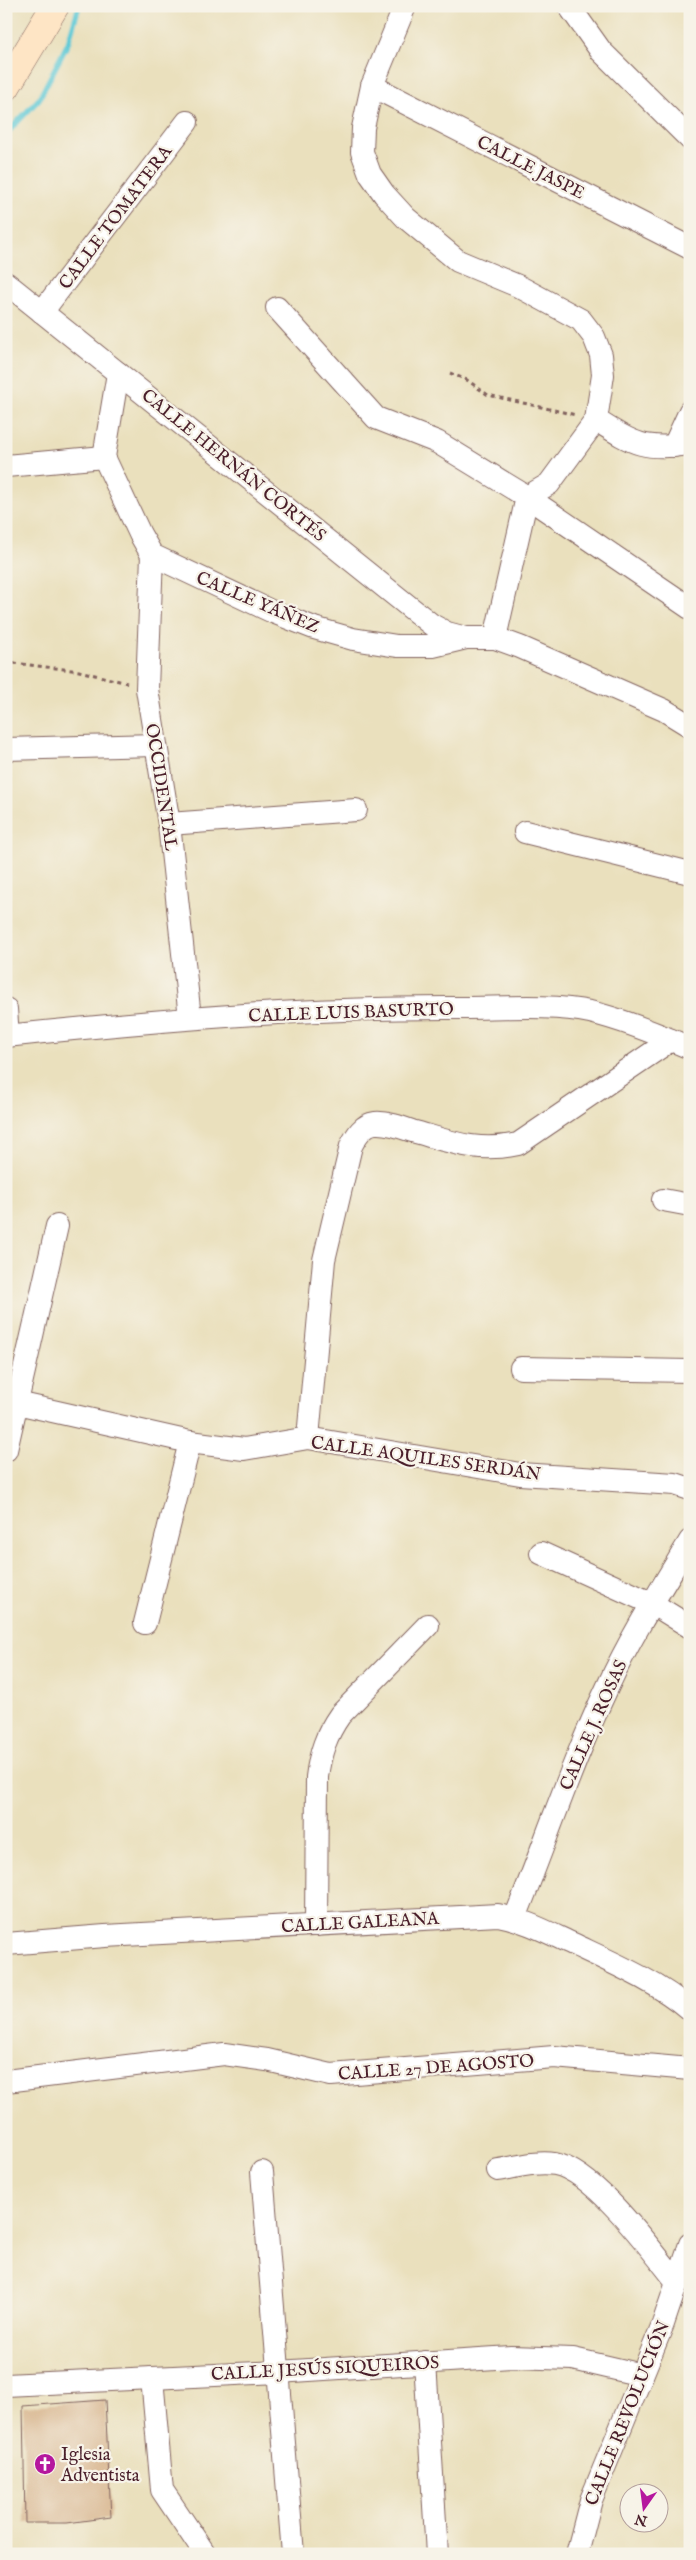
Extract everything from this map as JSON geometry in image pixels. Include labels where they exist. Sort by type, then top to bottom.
[{"type":"main road","points":[[6,87],[54,6]]},
{"type":"street","points":[[405,6],[372,86],[363,128],[362,152],[370,174],[384,194],[406,218],[458,261],[518,286],[581,320],[594,337],[600,355],[603,375],[596,420],[549,484],[527,497],[495,638]]},
{"type":"street","points":[[569,6],[601,51],[690,139]]},
{"type":"street","name":"CALLE JASPE","points":[[372,86],[690,248]]},
{"type":"street","name":"CALLE TOMATERA","points":[[42,312],[187,122]]},
{"type":"street","name":"CALLE HERNÁN CORTÉS","points":[[6,283],[432,625],[447,633],[466,638]]},
{"type":"street","points":[[278,308],[376,418],[437,442],[527,497],[690,608]]},
{"type":"street","points":[[118,373],[104,457],[140,534],[152,555]]},
{"type":"street","points":[[596,420],[631,442],[654,447],[682,445],[690,411]]},
{"type":"street","points":[[6,466],[104,457]]},
{"type":"street","name":"CALLE YÁÑEZ","points":[[152,555],[272,612],[314,628],[353,639],[397,646],[433,646],[466,638],[495,638],[520,647],[664,710],[690,726]]},
{"type":"street","name":"OCCIDENTAL","points":[[152,555],[147,689],[169,824],[190,1018]]},
{"type":"street","points":[[6,750],[156,745]]},
{"type":"street","points":[[169,824],[356,810]]},
{"type":"street","points":[[525,832],[690,873]]},
{"type":"street","name":"CALLE LUIS BASURTO","points":[[7,1036],[190,1018],[427,1008],[560,1009],[589,1012],[680,1044]]},
{"type":"street","points":[[6,1010],[7,1036]]},
{"type":"street","points":[[308,1438],[324,1260],[351,1146],[359,1131],[373,1123],[390,1124],[469,1147],[496,1149],[518,1144],[680,1044]]},
{"type":"street","points":[[663,1200],[690,1205]]},
{"type":"street","points":[[6,1450],[57,1226]]},
{"type":"street","points":[[521,1368],[690,1371]]},
{"type":"street","name":"CALLE AQUILES SERDÁN","points":[[17,1403],[190,1442],[244,1449],[308,1438],[520,1474],[675,1484],[690,1489]]},
{"type":"street","points":[[145,1624],[190,1442]]},
{"type":"street","name":"CALLE J. ROSAS","points":[[515,1918],[585,1737],[620,1662],[690,1541]]},
{"type":"street","points":[[541,1554],[653,1604],[690,1627]]},
{"type":"street","points":[[316,1924],[317,1777],[320,1753],[328,1732],[340,1715],[428,1625]]},
{"type":"street","name":"CALLE GALEANA","points":[[6,1944],[316,1924],[481,1916],[515,1918],[616,1964],[680,2002],[690,2010]]},
{"type":"street","name":"CALLE 27 DE AGOSTO","points":[[6,2081],[224,2054],[267,2060],[331,2075],[554,2057],[690,2069]]},
{"type":"street","points":[[498,2170],[545,2163],[557,2165],[573,2172],[623,2215],[678,2283]]},
{"type":"street","points":[[262,2172],[293,2554]]},
{"type":"street","name":"CALLE REVOLUCIÓN","points":[[577,2554],[591,2500],[678,2283],[690,2244]]},
{"type":"street","name":"CALLE JESÚS SIQUEIROS","points":[[6,2385],[278,2372],[540,2356],[573,2359],[642,2375]]},
{"type":"street","points":[[425,2362],[437,2554]]},
{"type":"street","points":[[152,2378],[162,2490],[205,2554]]},
{"type":"path","points":[[450,372],[467,380],[488,395],[596,420]]},
{"type":"path","points":[[6,662],[79,670],[147,689]]},
{"type":"building","points":[[105,2400],[111,2517],[67,2523],[25,2523],[23,2406]]},
{"type":"waterway","points":[[6,134],[39,99],[68,43],[79,6]]},
{"type":"place","name":"Iglesia Adventista","points":[[45,2464]]}]
